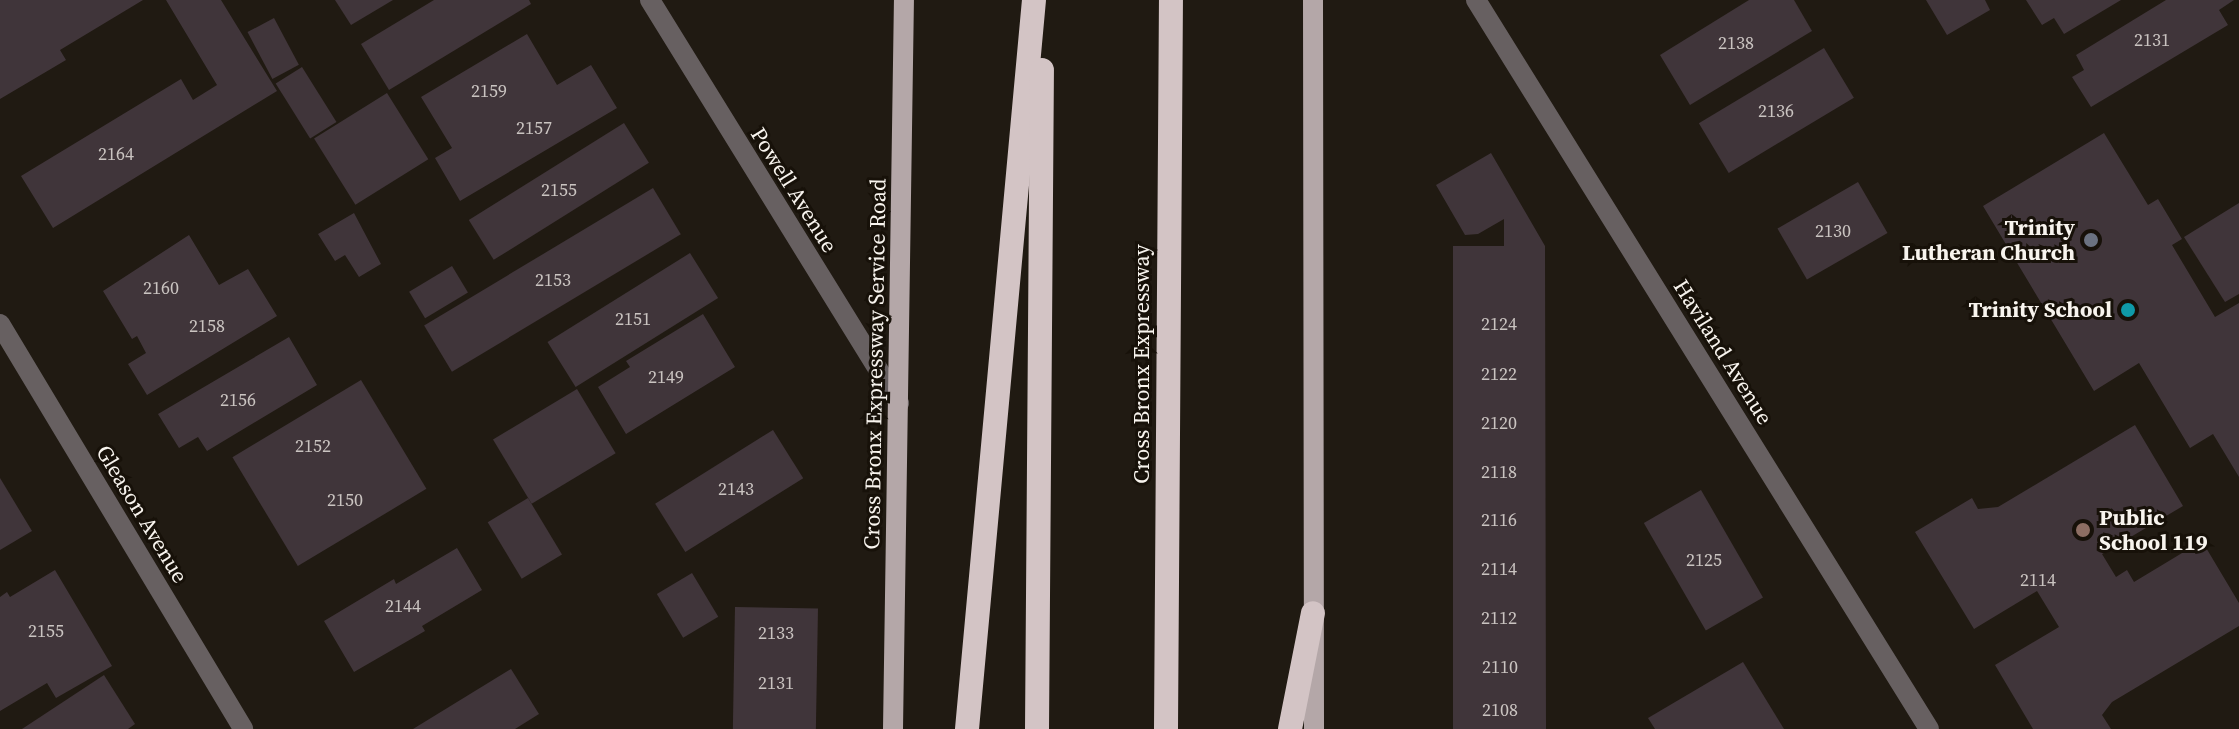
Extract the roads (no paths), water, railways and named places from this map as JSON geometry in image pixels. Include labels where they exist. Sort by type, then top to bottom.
[{"type":"highway","points":[[967,729],[1034,0]]},
{"type":"highway","points":[[1037,729],[1042,0]]},
{"type":"highway","name":"Cross Bronx Expressway","points":[[1166,729],[1171,0]]},
{"type":"highway","points":[[1290,729],[1313,613]]},
{"type":"main road","name":"Cross Bronx Expressway Service Road","points":[[893,729],[904,0]]},
{"type":"main road","points":[[1313,0],[1314,729]]},
{"type":"street","name":"Powell Avenue","points":[[650,0],[899,403]]},
{"type":"street","name":"Haviland Avenue","points":[[1476,0],[1929,729]]},
{"type":"street","name":"Gleason Avenue","points":[[0,324],[243,729]]},
{"type":"place","name":"Trinity Lutheran Church","points":[[2091,240]]},
{"type":"place","name":"Trinity School","points":[[2128,310]]},
{"type":"place","name":"Public School 119","points":[[2083,530]]}]
